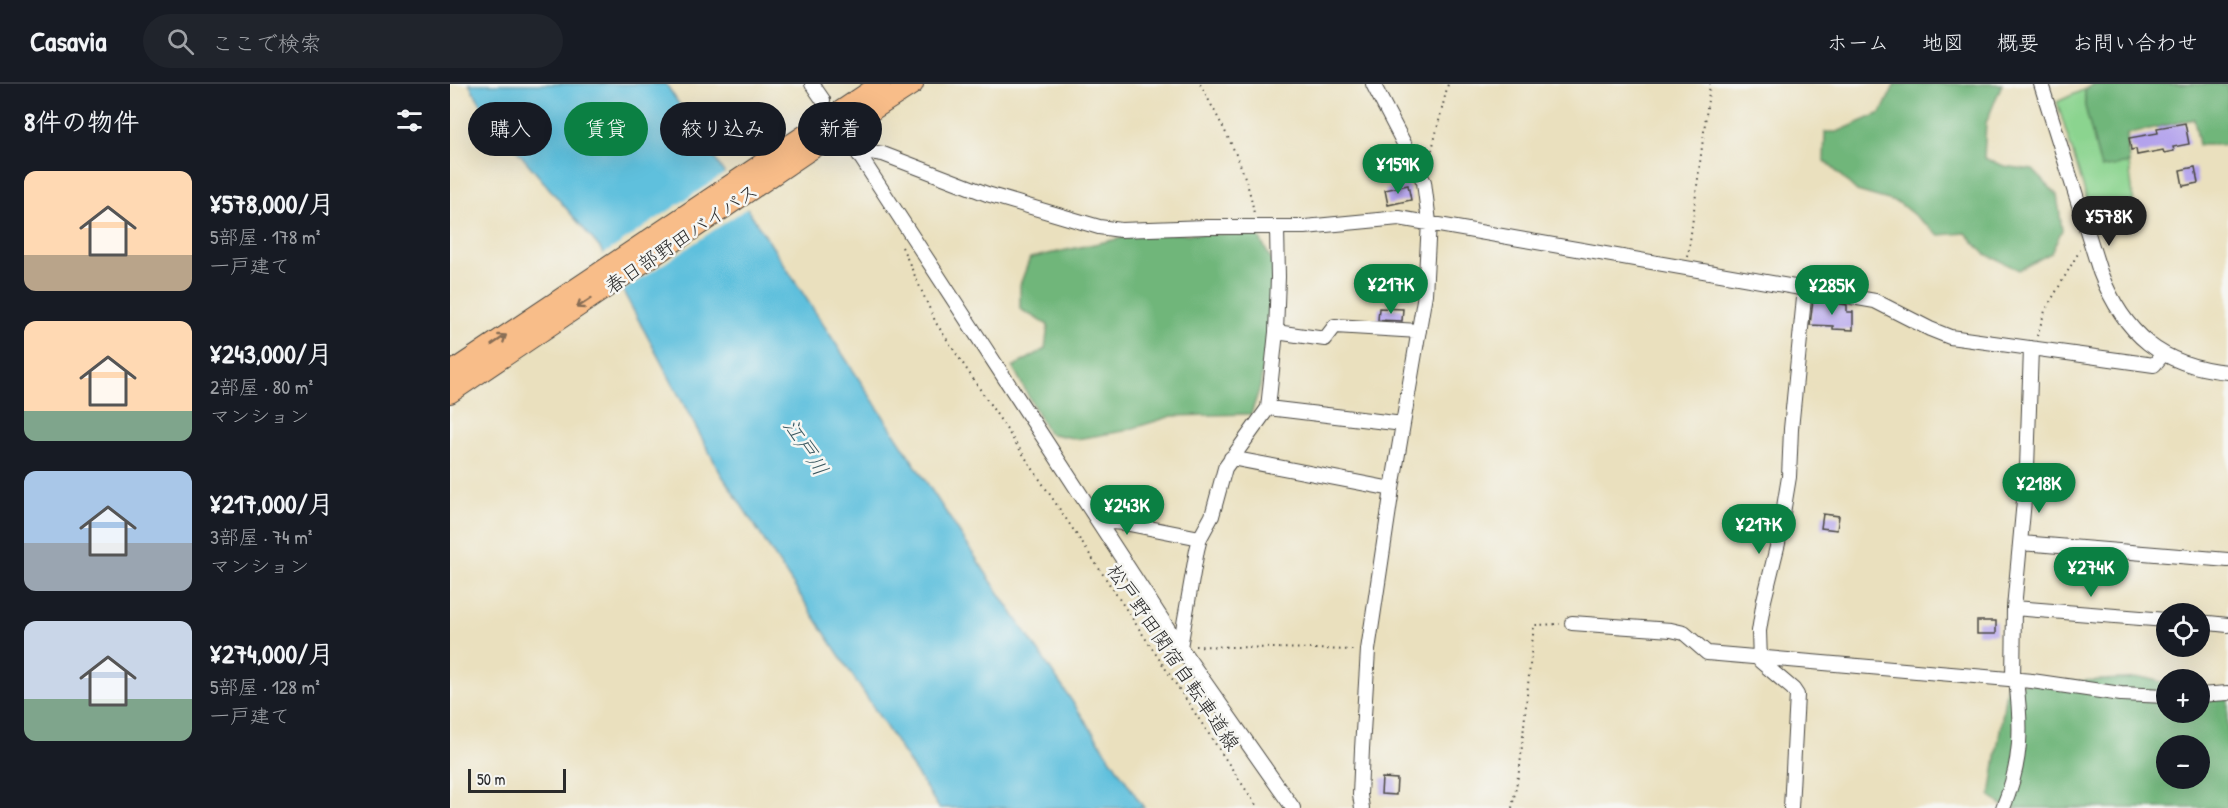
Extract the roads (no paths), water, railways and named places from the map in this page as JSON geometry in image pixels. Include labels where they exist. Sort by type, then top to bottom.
[{"type":"highway","name":"春日部野田バイパス","points":[[858,102],[881,84]]},
{"type":"highway","name":"春日部野田バイパス","points":[[880,102],[912,84]]},
{"type":"highway","name":"春日部野田バイパス","points":[[450,373],[798,149]]},
{"type":"highway","name":"春日部野田バイパス","points":[[450,393],[798,149]]},
{"type":"street","points":[[812,84],[822,100]]},
{"type":"street","points":[[1362,808],[1361,760],[1368,650],[1425,294],[1429,222],[1424,182],[1373,84]]},
{"type":"street","points":[[2041,84],[2110,298],[2142,338],[2163,354],[2205,370],[2228,372]]},
{"type":"street","points":[[1293,808],[1180,646],[856,149],[884,154],[987,194],[1099,227],[1121,230],[1207,227],[1277,228],[1338,225],[1399,218],[1875,301],[1950,337],[2154,365],[2163,354]]},
{"type":"street","points":[[1180,646],[1200,538],[1212,516],[1225,468],[1268,408],[1276,332],[1277,228]]},
{"type":"street","points":[[1791,808],[1797,695],[1760,661],[1759,656],[1760,621],[1778,543],[1789,477],[1791,429],[1805,288]]},
{"type":"street","points":[[1276,332],[1325,339],[1335,326],[1419,331]]},
{"type":"street","points":[[2003,808],[2010,791],[2019,752],[2021,723],[2015,680],[2014,608],[2027,468],[2033,348]]},
{"type":"street","points":[[1268,408],[1403,424]]},
{"type":"street","points":[[1231,458],[1392,489]]},
{"type":"street","points":[[1099,521],[1124,523],[1200,538]]},
{"type":"street","points":[[2021,543],[2228,560]]},
{"type":"street","points":[[2014,608],[2156,619]]},
{"type":"street","points":[[1572,623],[1671,630],[1684,633],[1707,653],[2015,680],[2121,694],[2156,696]]},
{"type":"street","points":[[2210,623],[2228,624]]},
{"type":"street","points":[[2210,694],[2228,693]]},
{"type":"water","name":"江戸川","points":[[469,84],[666,84],[678,102],[660,102],[660,156],[713,156],[991,581],[1144,808],[939,808],[721,474],[600,248],[522,156],[552,156],[552,102],[480,102]]}]
